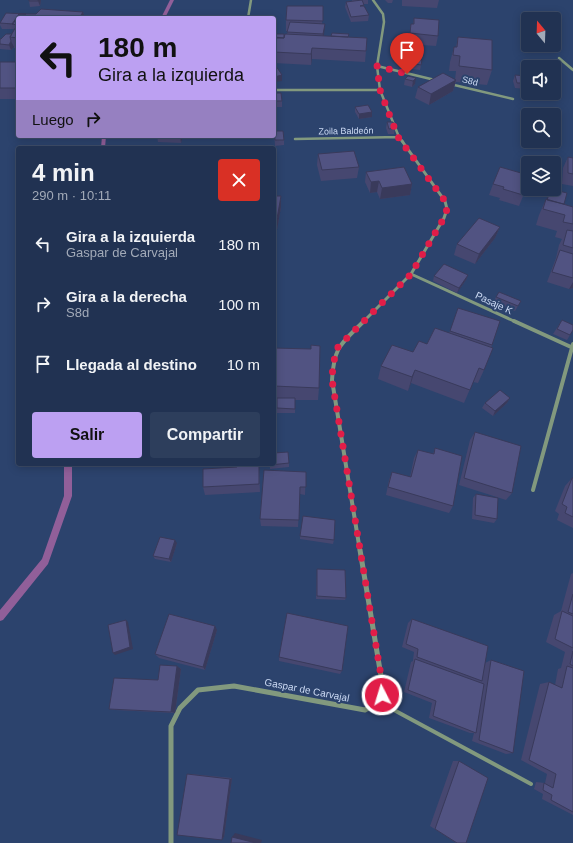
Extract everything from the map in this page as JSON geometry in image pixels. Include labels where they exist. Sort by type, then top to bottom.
[{"type":"street","points":[[248,16],[251,0]]},
{"type":"street","points":[[373,0],[383,14],[384,22],[377,66],[380,90],[398,137],[445,201],[447,209],[444,218],[411,274],[338,347],[333,364],[332,380],[383,688],[379,702]]},
{"type":"street","points":[[559,58],[573,70]]},
{"type":"street","points":[[377,66],[438,81]]},
{"type":"street","name":"S8d","points":[[445,83],[513,99]]},
{"type":"street","points":[[276,90],[380,90]]},
{"type":"street","name":"Zoila Baldeón","points":[[295,139],[398,137]]},
{"type":"street","name":"Pasaje K","points":[[411,274],[572,346],[534,490]]},
{"type":"street","name":"Gaspar de Carvajal","points":[[171,843],[171,726],[180,708],[198,690],[234,686],[365,710],[379,702]]},
{"type":"lane","points":[[379,702],[531,784]]},
{"type":"building","points":[[362,0],[364,5],[360,6],[364,6],[369,15],[351,17],[346,2]]},
{"type":"building","points":[[287,6],[323,6],[323,21],[286,20]]},
{"type":"building","points":[[41,9],[83,12],[80,16],[18,16],[19,14],[36,14]]},
{"type":"building","points":[[6,13],[26,14],[19,14],[16,16],[13,24],[0,23]]},
{"type":"building","points":[[16,18],[16,25],[12,24]]},
{"type":"building","points":[[414,18],[439,20],[438,36],[410,33],[411,24],[414,24]]},
{"type":"building","points":[[290,22],[325,24],[323,34],[287,32]]},
{"type":"building","points":[[16,27],[16,38],[10,37]]},
{"type":"building","points":[[332,33],[349,34],[348,37],[331,36]]},
{"type":"building","points":[[6,34],[12,34],[9,45],[0,44],[0,39]]},
{"type":"building","points":[[276,34],[284,34],[284,38],[276,37]]},
{"type":"building","points":[[285,34],[367,38],[366,51],[312,48],[311,54],[276,52],[276,38],[284,38]]},
{"type":"building","points":[[458,37],[492,40],[492,70],[459,66],[460,56],[453,55],[454,47],[457,47]]},
{"type":"building","points":[[406,58],[422,60],[421,65],[405,62]]},
{"type":"building","points":[[0,62],[16,62],[16,88],[0,88]]},
{"type":"building","points":[[276,66],[282,75],[276,76]]},
{"type":"building","points":[[443,73],[456,80],[431,94],[418,87]]},
{"type":"building","points":[[515,75],[521,76],[521,83],[517,83]]},
{"type":"building","points":[[408,76],[416,78],[413,81],[405,79]]},
{"type":"building","points":[[276,93],[281,93],[282,101],[276,101]]},
{"type":"building","points":[[368,105],[372,112],[359,114],[355,107]]},
{"type":"building","points":[[387,122],[393,122],[395,128],[389,129]]},
{"type":"building","points":[[276,131],[283,131],[284,140],[275,140]]},
{"type":"building","points":[[354,151],[359,167],[322,170],[318,154]]},
{"type":"building","points":[[568,157],[573,158],[573,174],[568,173]]},
{"type":"building","points":[[404,167],[412,184],[382,188],[379,181],[371,182],[366,172]]},
{"type":"building","points":[[500,167],[521,173],[521,194],[503,189],[504,187],[493,184]]},
{"type":"building","points":[[561,192],[567,193],[564,204],[547,200],[548,196],[561,196]]},
{"type":"building","points":[[276,196],[281,196],[276,224]]},
{"type":"building","points":[[546,199],[573,207],[573,224],[563,222],[565,215],[543,209]]},
{"type":"building","points":[[479,218],[500,227],[479,254],[457,244]]},
{"type":"building","points":[[567,230],[573,231],[573,248],[563,245]]},
{"type":"building","points":[[560,250],[573,254],[573,278],[552,272]]},
{"type":"building","points":[[444,264],[468,275],[459,288],[434,276]]},
{"type":"building","points":[[499,292],[521,301],[518,306],[496,297]]},
{"type":"building","points":[[458,308],[500,321],[492,345],[450,331]]},
{"type":"building","points":[[562,320],[573,325],[573,330],[570,335],[557,329]]},
{"type":"building","points":[[435,328],[493,348],[484,370],[479,368],[470,390],[415,370],[412,377],[381,366],[392,345],[413,352],[419,341],[427,344]]},
{"type":"building","points":[[311,345],[320,346],[319,388],[276,386],[276,348],[311,349]]},
{"type":"building","points":[[500,390],[510,398],[495,411],[485,403]]},
{"type":"building","points":[[277,398],[295,398],[295,409],[277,408]]},
{"type":"building","points":[[475,432],[521,446],[512,493],[464,478]]},
{"type":"building","points":[[435,448],[462,456],[453,506],[388,487],[392,472],[411,477],[418,450],[434,454]]},
{"type":"building","points":[[288,452],[289,463],[276,464],[276,453]]},
{"type":"building","points":[[259,466],[259,484],[203,487],[203,469]]},
{"type":"building","points":[[264,470],[306,472],[306,487],[300,487],[299,520],[260,519]]},
{"type":"building","points":[[572,478],[573,517],[565,513],[567,507],[562,504]]},
{"type":"building","points":[[476,494],[498,498],[497,519],[475,515]]},
{"type":"building","points":[[303,516],[335,520],[334,540],[300,536]]},
{"type":"building","points":[[160,537],[175,540],[169,559],[153,556]]},
{"type":"building","points":[[317,569],[345,570],[346,598],[317,596]]},
{"type":"building","points":[[573,594],[573,614],[568,612]]},
{"type":"building","points":[[562,611],[573,616],[573,648],[555,639]]},
{"type":"building","points":[[287,613],[348,626],[342,671],[279,657]]},
{"type":"building","points":[[169,614],[215,626],[203,667],[155,654]]},
{"type":"building","points":[[412,619],[488,646],[482,681],[417,657],[418,649],[406,644]]},
{"type":"building","points":[[126,620],[130,647],[113,653],[108,625]]},
{"type":"building","points":[[573,651],[573,666],[570,664]]},
{"type":"building","points":[[415,659],[484,684],[476,733],[433,716],[436,701],[408,690]]},
{"type":"building","points":[[491,660],[524,671],[513,753],[479,740]]},
{"type":"building","points":[[160,665],[177,666],[171,712],[109,709],[114,678],[158,680]]},
{"type":"building","points":[[567,666],[573,668],[573,812],[551,800],[552,795],[543,790],[544,783],[553,788],[556,774],[529,760],[549,682],[562,688]]},
{"type":"building","points":[[459,761],[488,778],[466,843],[457,843],[435,829]]},
{"type":"building","points":[[187,774],[230,779],[222,840],[177,835]]},
{"type":"building","points":[[232,837],[256,843],[231,843]]},
{"type":"waterway","points":[[164,16],[172,0]]},
{"type":"waterway","points":[[103,146],[104,138]]},
{"type":"waterway","points":[[0,617],[45,561],[68,496],[68,466]]},
{"type":"route","points":[[382,695],[383,688],[332,380],[333,364],[338,347],[411,274],[444,218],[447,209],[445,201],[398,137],[380,90],[377,66],[407,74]]}]
